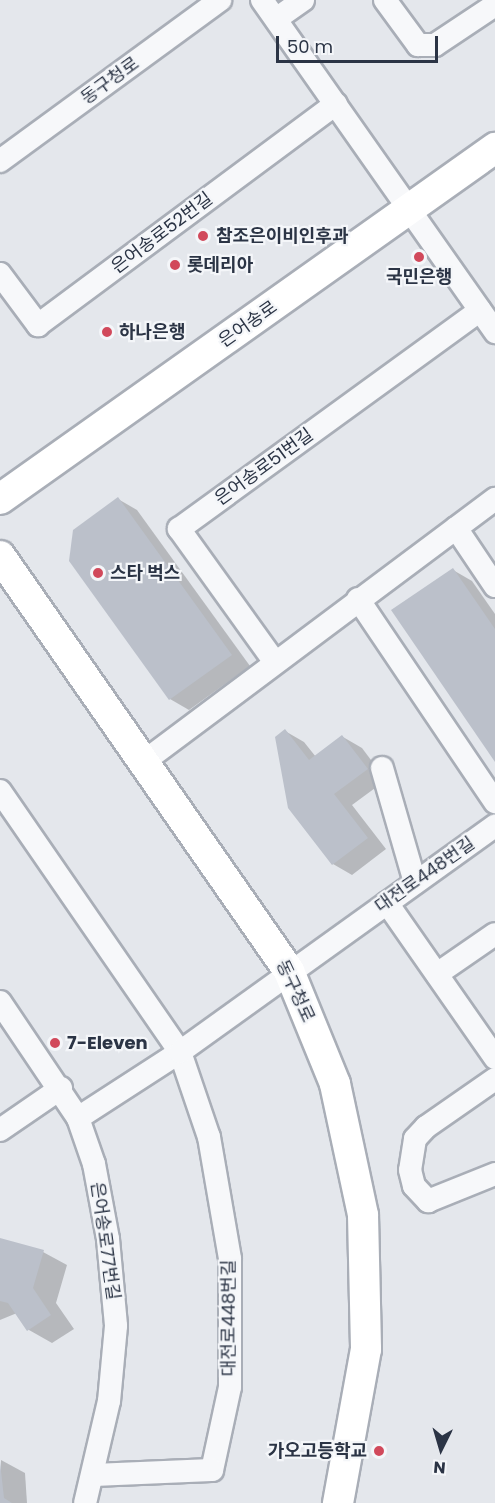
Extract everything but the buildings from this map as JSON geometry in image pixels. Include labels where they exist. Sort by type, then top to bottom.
[{"type":"main road","name":"은어송로","points":[[0,499],[495,148]]},
{"type":"main road","name":"동구청로","points":[[0,556],[142,763],[184,817],[289,971],[335,1084],[363,1215],[366,1349],[338,1503]]},
{"type":"street","name":"동구청로","points":[[0,161],[220,0]]},
{"type":"street","points":[[262,0],[411,208],[495,332]]},
{"type":"street","points":[[276,19],[303,0]]},
{"type":"street","points":[[385,0],[418,45],[435,45],[495,5]]},
{"type":"street","name":"은어송로52번길","points":[[0,274],[38,325],[336,104]]},
{"type":"street","name":"은어송로51번길","points":[[274,661],[179,529],[480,310]]},
{"type":"street","points":[[142,763],[274,661],[495,499]]},
{"type":"street","points":[[456,528],[495,586]]},
{"type":"street","points":[[358,599],[495,802]]},
{"type":"street","points":[[382,768],[415,882]]},
{"type":"street","name":"대전로448번길","points":[[0,791],[180,1052],[209,1137],[230,1259],[230,1387],[212,1470],[93,1475]]},
{"type":"street","name":"대전로448번길","points":[[78,1118],[180,1052],[289,971],[495,826]]},
{"type":"street","points":[[387,903],[495,1058]]},
{"type":"street","points":[[437,974],[495,934]]},
{"type":"street","name":"은어송로77번길","points":[[0,1002],[61,1088],[78,1118],[94,1164],[108,1239],[116,1326],[109,1401],[85,1503]]},
{"type":"street","points":[[495,1079],[415,1139],[410,1170],[414,1186],[428,1201],[495,1174]]},
{"type":"street","points":[[0,1130],[61,1088]]},
{"type":"place","name":"참조은이비인후과","points":[[203,236]]},
{"type":"place","name":"국민은행","points":[[419,257]]},
{"type":"place","name":"롯데리아","points":[[175,265]]},
{"type":"place","name":"하나은행","points":[[107,332]]},
{"type":"place","name":"스타 벅스","points":[[98,573]]},
{"type":"place","name":"7-Eleven","points":[[55,1043]]},
{"type":"place","name":"가오고등학교","points":[[379,1451]]}]
